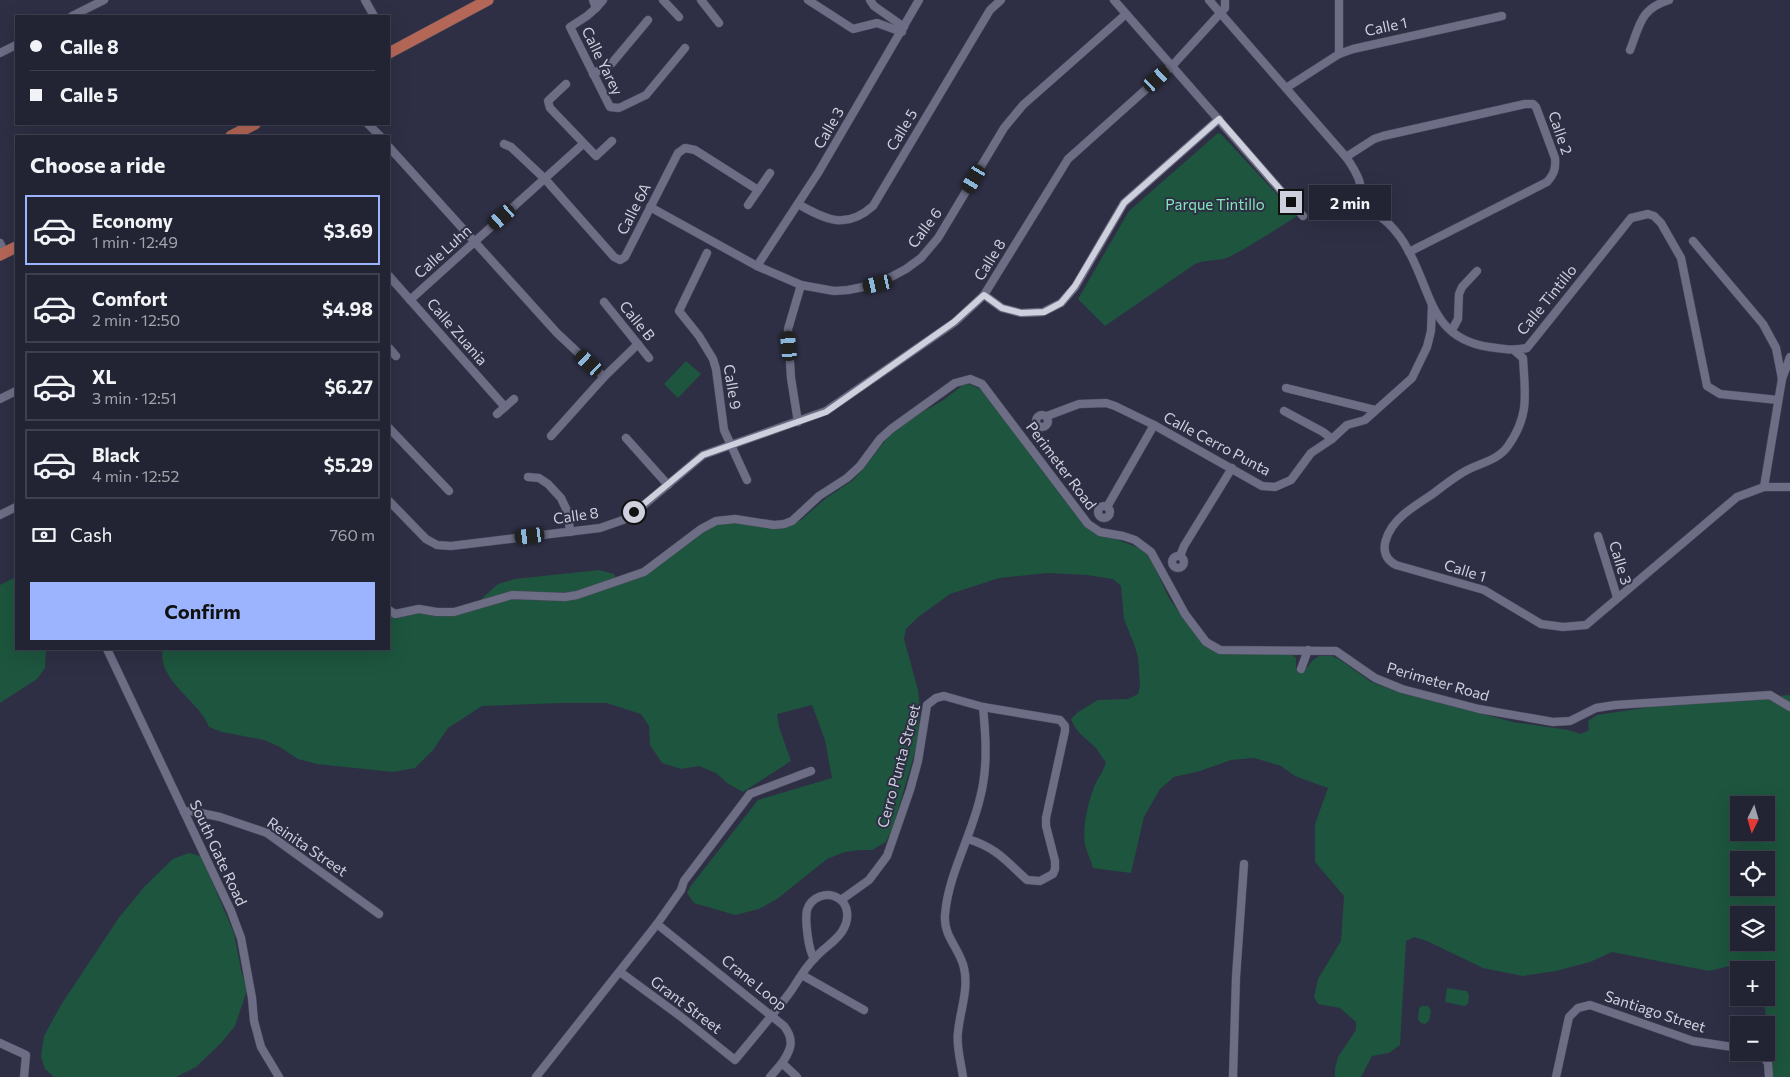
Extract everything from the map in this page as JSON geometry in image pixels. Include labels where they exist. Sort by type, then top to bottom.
[{"type":"main road","points":[[390,50],[486,0]]},
{"type":"main road","points":[[232,135],[253,125]]},
{"type":"main road","points":[[2,250],[15,247]]},
{"type":"street","points":[[74,15],[104,0]]},
{"type":"street","points":[[365,0],[373,15]]},
{"type":"street","name":"Calle Yarey","points":[[593,0],[596,8],[570,27],[610,107],[619,108],[646,95],[685,48]]},
{"type":"street","points":[[596,8],[603,0]]},
{"type":"street","points":[[663,0],[679,18]]},
{"type":"street","points":[[701,0],[719,23]]},
{"type":"street","points":[[808,0],[853,29],[877,23],[903,29]]},
{"type":"street","points":[[870,0],[874,6],[903,29]]},
{"type":"street","points":[[908,0],[918,2]]},
{"type":"street","name":"Calle 5","points":[[798,204],[826,218],[836,220],[852,220],[873,206],[990,10],[1001,0]]},
{"type":"street","points":[[1114,0],[1303,216]]},
{"type":"street","name":"Calle Tintillo","points":[[1209,0],[1354,167],[1363,198],[1367,205],[1395,230],[1409,252],[1440,320],[1452,330],[1472,344],[1515,351],[1527,348],[1631,218],[1648,214],[1654,216],[1660,223],[1681,258],[1707,386],[1720,394],[1778,400]]},
{"type":"street","name":"Calle 8","points":[[390,502],[426,539],[436,545],[451,546],[613,525],[645,504],[703,455],[826,412],[954,322],[984,295],[1068,159],[1172,66],[1225,8],[1225,0]]},
{"type":"street","points":[[1339,0],[1339,54]]},
{"type":"street","points":[[1630,50],[1645,13],[1656,4],[1669,0]]},
{"type":"street","name":"Calle 3","points":[[757,266],[818,173],[918,2]]},
{"type":"street","name":"Calle 6","points":[[650,207],[757,266],[801,285],[834,291],[878,284],[906,270],[921,258],[938,238],[1004,128],[1023,105],[1126,14]]},
{"type":"street","name":"Calle 1","points":[[1286,88],[1339,54],[1353,49],[1502,16]]},
{"type":"street","points":[[593,74],[612,63],[648,20]]},
{"type":"street","points":[[0,53],[15,46]]},
{"type":"street","points":[[566,84],[548,101],[548,106],[596,156],[612,140]]},
{"type":"street","name":"Calle 2","points":[[1346,157],[1374,138],[1525,104],[1533,104],[1536,107],[1555,158],[1556,166],[1547,182],[1409,252]]},
{"type":"street","points":[[984,295],[1002,308],[1021,313],[1044,312],[1061,303],[1075,286],[1124,203],[1219,119]]},
{"type":"street","points":[[369,125],[379,135]]},
{"type":"street","points":[[504,144],[511,147],[545,179]]},
{"type":"street","name":"Calle Luhn","points":[[410,300],[583,144]]},
{"type":"street","points":[[390,147],[556,333],[604,377]]},
{"type":"street","name":"Calle 6A","points":[[545,179],[614,257],[620,260],[625,257],[678,153],[685,148],[694,150],[758,190]]},
{"type":"street","points":[[748,205],[770,174]]},
{"type":"street","points":[[1693,241],[1763,324],[1776,348],[1782,379]]},
{"type":"street","name":"Calle 9","points":[[706,253],[679,311],[708,349],[716,370],[724,430],[747,480]]},
{"type":"street","points":[[1452,330],[1458,319],[1459,294],[1462,287],[1477,271]]},
{"type":"street","name":"Calle Zuania","points":[[390,277],[505,407]]},
{"type":"street","points":[[798,422],[791,378],[788,329],[801,285]]},
{"type":"street","name":"Calle B","points":[[604,302],[649,358]]},
{"type":"street","name":"Calle Cerro Punta","points":[[1046,416],[1079,404],[1106,403],[1126,410],[1262,486],[1280,486],[1294,477],[1311,453],[1332,439],[1347,425],[1365,420],[1412,378],[1427,347],[1431,331],[1432,305]]},
{"type":"street","points":[[551,436],[604,377],[638,344]]},
{"type":"street","points":[[390,349],[396,356]]},
{"type":"street","name":"Calle 1","points":[[1515,351],[1523,358],[1525,406],[1519,426],[1508,446],[1500,456],[1463,472],[1402,516],[1394,525],[1384,545],[1385,556],[1396,566],[1484,590],[1541,624],[1563,627],[1586,625],[1737,497],[1764,487],[1790,487]]},
{"type":"street","points":[[1764,487],[1782,379],[1790,357]]},
{"type":"street","name":"Perimeter Road","points":[[390,611],[395,614],[419,609],[454,612],[512,594],[565,597],[577,595],[644,572],[701,529],[716,521],[735,519],[774,525],[784,524],[792,520],[860,466],[880,439],[891,429],[955,384],[970,379],[982,384],[1088,524],[1100,532],[1135,540],[1151,552],[1184,614],[1206,642],[1220,650],[1336,651],[1374,678],[1402,689],[1479,710],[1552,722],[1570,721],[1596,708],[1615,705],[1770,695],[1790,707]]},
{"type":"street","points":[[1286,388],[1375,410]]},
{"type":"street","points":[[0,398],[15,390]]},
{"type":"street","points":[[497,414],[514,399]]},
{"type":"street","points":[[1284,411],[1323,432],[1332,439]]},
{"type":"street","points":[[1107,507],[1154,425]]},
{"type":"street","points":[[390,429],[449,491]]},
{"type":"street","points":[[626,438],[668,485]]},
{"type":"street","points":[[1180,556],[1184,546],[1232,468]]},
{"type":"street","points":[[528,477],[539,478],[548,484],[561,498],[568,513],[570,532]]},
{"type":"street","points":[[0,515],[15,508]]},
{"type":"street","name":"Calle 3","points":[[1598,536],[1617,597]]},
{"type":"street","name":"South Gate Road","points":[[107,650],[241,938],[261,1047],[279,1077]]},
{"type":"street","points":[[1301,669],[1308,650]]},
{"type":"street","name":"Cerro Punta Street","points":[[841,900],[869,880],[887,856],[918,761],[927,705],[936,698],[944,696],[1025,716],[1057,719],[1065,726],[1046,818],[1046,826],[1054,855],[1055,869],[1052,874],[1044,879],[1031,882],[996,852],[968,839]]},
{"type":"street","points":[[963,1077],[958,1034],[964,999],[964,966],[948,936],[945,917],[949,894],[968,839],[985,774],[986,738],[983,707]]},
{"type":"street","points":[[536,1077],[657,924],[682,890],[684,880],[750,794],[811,771]]},
{"type":"street","name":"Reinita Street","points":[[184,812],[191,811],[220,817],[267,833],[379,914]]},
{"type":"street","points":[[1233,1077],[1236,977],[1244,864]]},
{"type":"street","points":[[772,1015],[814,958],[838,938],[845,928],[848,917],[846,908],[841,900],[832,895],[822,895],[812,901],[808,909],[809,946],[814,958]]},
{"type":"street","name":"Crane Loop","points":[[657,924],[784,1026],[792,1040],[790,1051],[782,1063]]},
{"type":"street","name":"Grant Street","points":[[620,972],[680,1016],[735,1060],[772,1015]]},
{"type":"street","points":[[802,975],[864,1010]]},
{"type":"street","name":"Santiago Street","points":[[1556,1077],[1569,1017],[1578,1008],[1590,1005],[1693,1041],[1730,1047]]},
{"type":"street","points":[[0,1043],[26,1055],[24,1077]]},
{"type":"street","points":[[1767,1061],[1769,1077]]},
{"type":"street","points":[[770,1077],[782,1063],[797,1077]]},
{"type":"green space","name":"Parque Tintillo","points":[[1218,133],[1297,216],[1229,257],[1195,264],[1105,326],[1078,299],[1129,211]]},
{"type":"green space","points":[[686,361],[701,374],[678,398],[664,384]]},
{"type":"green space","points":[[969,384],[982,390],[1086,528],[1142,549],[1148,554],[1170,600],[1197,635],[1223,648],[1288,652],[1296,658],[1296,668],[1305,670],[1319,656],[1332,656],[1371,682],[1401,693],[1513,722],[1568,730],[1581,734],[1589,730],[1588,721],[1597,715],[1650,707],[1790,695],[1790,1077],[1772,1077],[1770,1061],[1775,1061],[1775,1016],[1766,1016],[1765,1006],[1775,1006],[1775,961],[1730,961],[1730,966],[1709,971],[1612,952],[1590,962],[1556,971],[1523,976],[1483,968],[1427,941],[1414,937],[1406,941],[1400,1045],[1389,1053],[1372,1056],[1361,1077],[1335,1077],[1338,1057],[1356,1030],[1356,1022],[1340,1008],[1318,1004],[1314,997],[1318,979],[1341,941],[1344,896],[1315,862],[1315,824],[1328,788],[1295,776],[1281,766],[1254,758],[1231,760],[1200,771],[1174,777],[1160,789],[1144,817],[1131,873],[1093,868],[1085,845],[1085,823],[1094,787],[1106,762],[1096,748],[1078,732],[1071,719],[1078,712],[1098,700],[1128,699],[1138,694],[1140,685],[1138,657],[1124,619],[1121,586],[1113,579],[1087,575],[1048,573],[999,578],[950,594],[917,618],[906,629],[904,639],[918,690],[920,709],[918,742],[893,827],[886,842],[872,850],[845,852],[827,859],[777,899],[759,909],[735,915],[694,903],[687,893],[758,800],[832,778],[825,740],[812,705],[777,714],[779,727],[791,761],[743,792],[727,783],[716,773],[699,766],[681,769],[662,763],[650,745],[649,726],[641,714],[606,703],[482,706],[448,728],[433,750],[415,768],[393,772],[317,764],[298,759],[280,747],[264,740],[222,732],[209,727],[204,717],[180,690],[166,670],[163,650],[390,650],[390,614],[456,609],[478,602],[498,584],[515,579],[599,570],[614,574],[619,584],[644,576],[718,522],[794,523],[801,520],[826,498],[852,481],[891,433],[901,424],[942,401],[963,385]]},
{"type":"green space","points":[[15,578],[15,650],[46,650],[45,668],[37,679],[0,703],[0,585]]},
{"type":"green space","points":[[189,853],[201,856],[234,933],[247,990],[235,1026],[221,1043],[196,1067],[176,1077],[54,1077],[45,1069],[41,1056],[44,1036],[61,1005],[118,919],[144,887],[173,859]]},
{"type":"green space","points":[[1447,988],[1467,991],[1469,995],[1468,1004],[1465,1006],[1445,1002]]},
{"type":"green space","points":[[1428,1006],[1431,1011],[1429,1021],[1425,1024],[1421,1023],[1418,1019],[1419,1008]]},
{"type":"route","points":[[634,512],[703,455],[826,412],[954,322],[984,295],[1002,308],[1021,313],[1044,312],[1061,303],[1075,286],[1124,203],[1219,119],[1291,202]]}]
